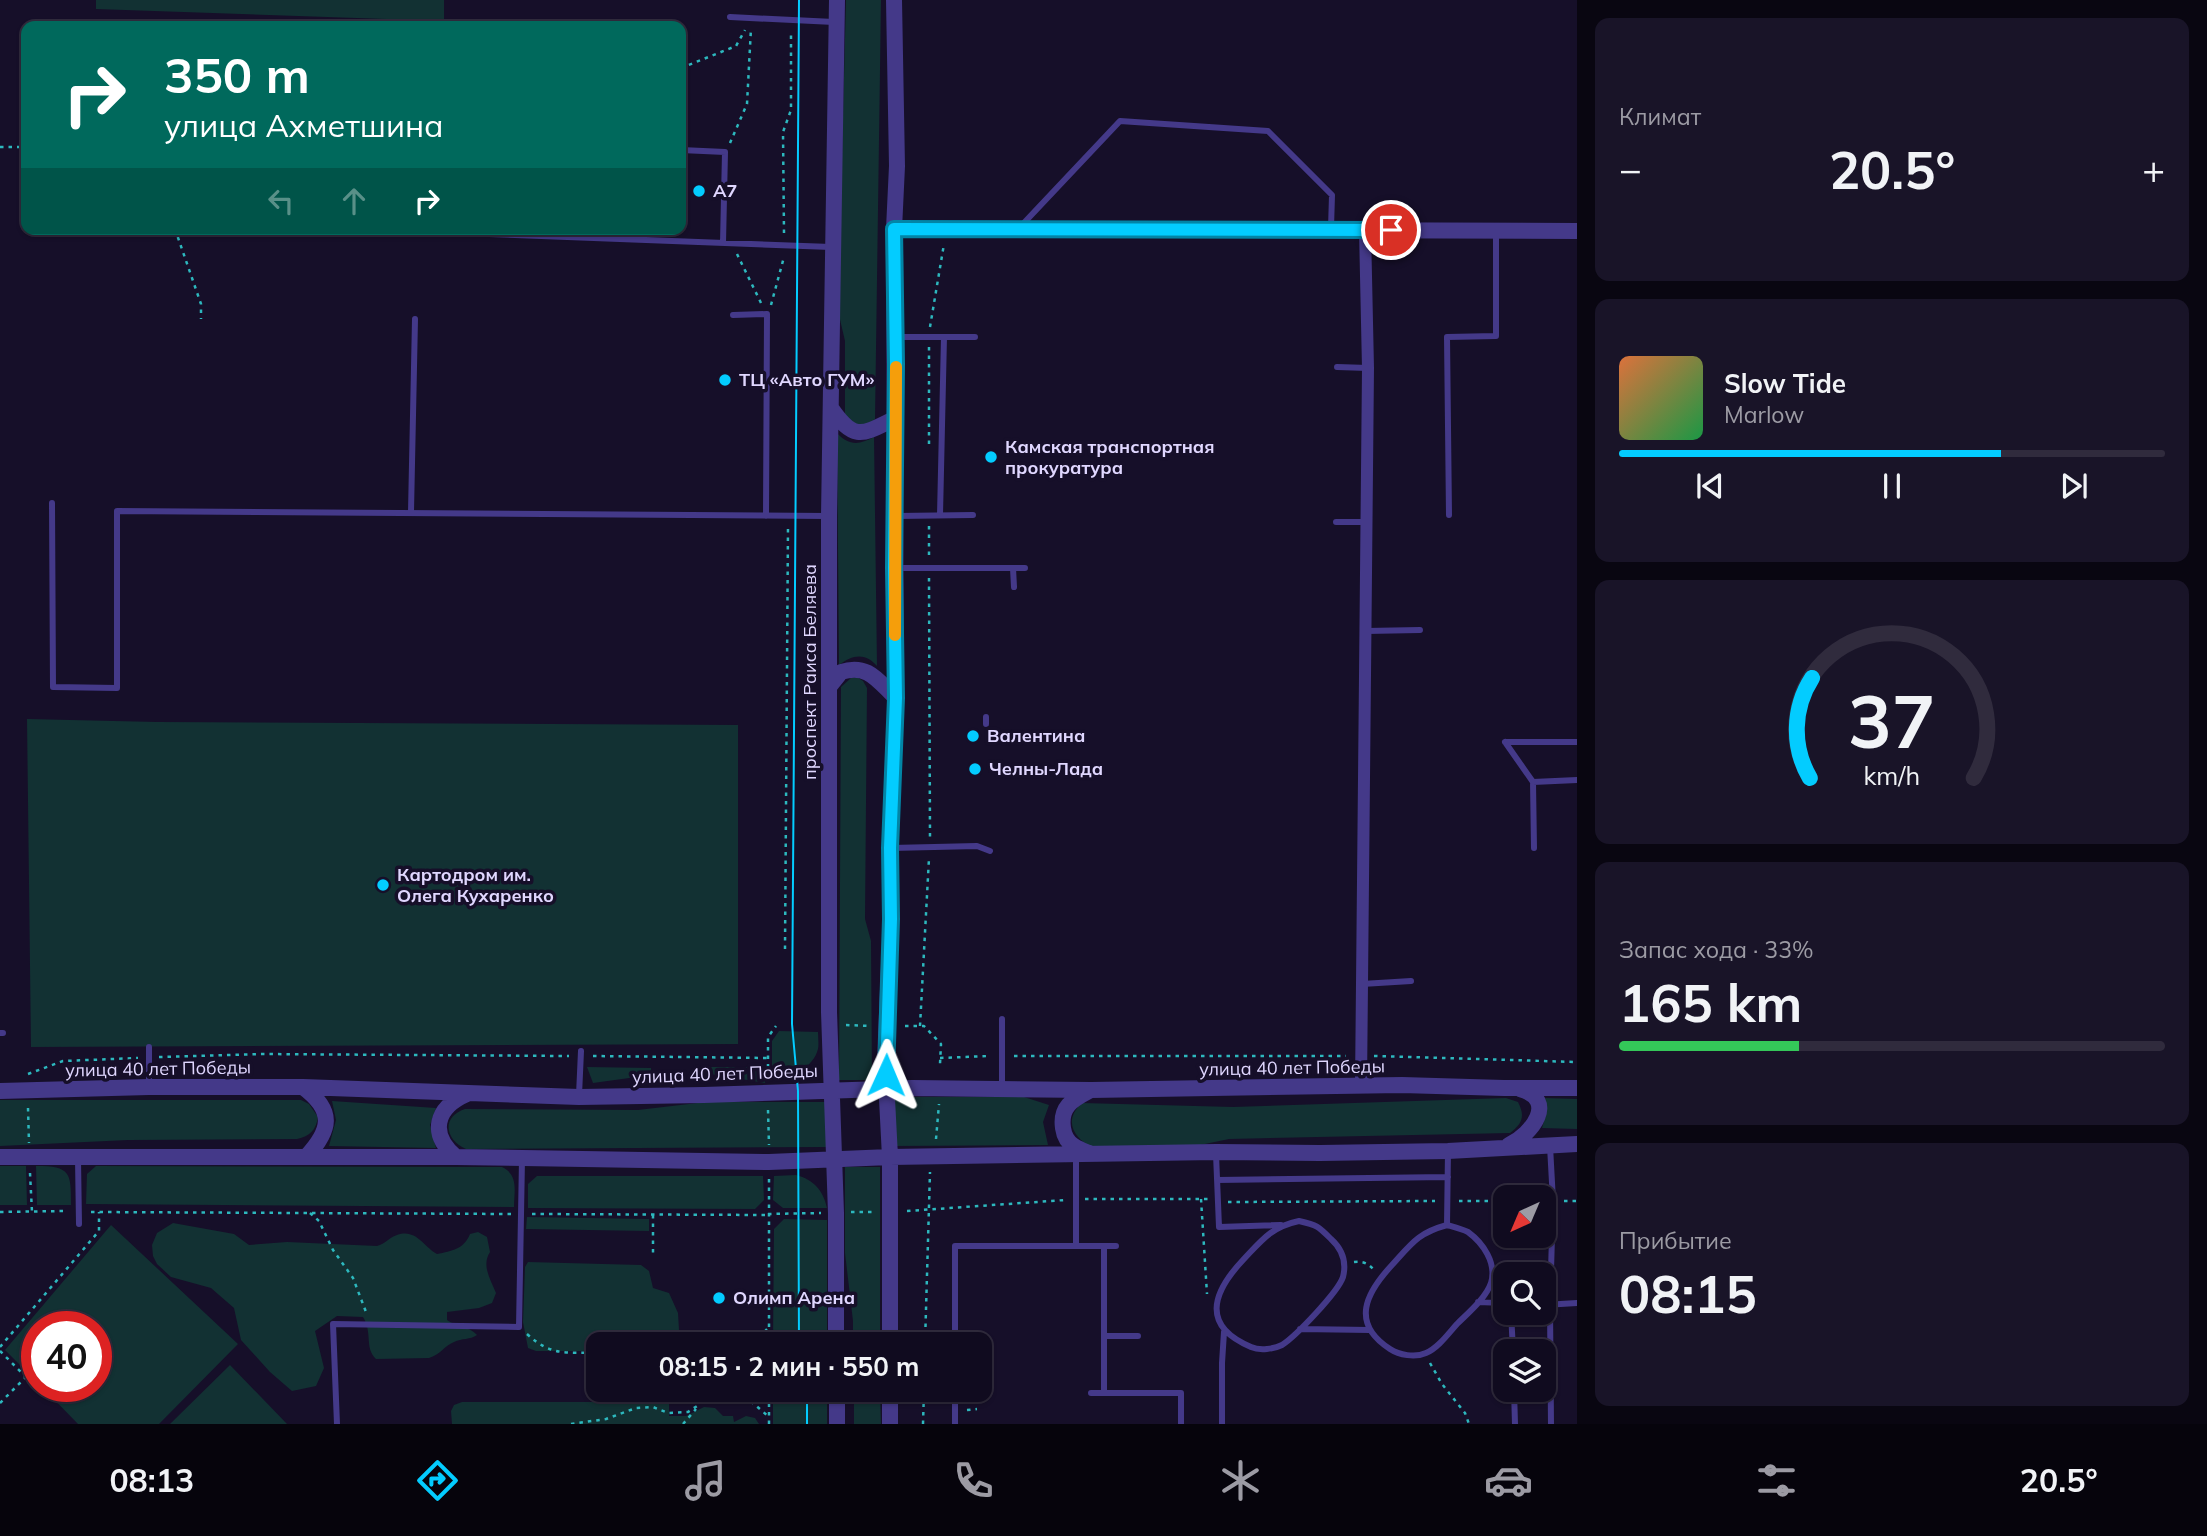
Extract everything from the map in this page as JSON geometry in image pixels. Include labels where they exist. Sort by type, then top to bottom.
[{"type":"street","name":"проспект Раиса Беляева","points":[[836,1332],[829,1025],[829,516],[837,0]]},
{"type":"street","points":[[890,1332],[890,1157],[885,1060],[896,698],[894,229],[897,166],[894,0]]},
{"type":"street","points":[[894,229],[1577,231]]},
{"type":"street","points":[[1361,1086],[1368,368],[1365,230]]},
{"type":"street","points":[[831,408],[851,431],[864,433],[896,418]]},
{"type":"street","points":[[829,687],[841,672],[865,670],[896,698]]},
{"type":"street","name":"улица 40 лет Победы","points":[[0,1091],[303,1087],[579,1097],[886,1089],[1091,1090],[1402,1085],[1577,1088]]},
{"type":"street","points":[[303,1087],[321,1104],[326,1115],[326,1126],[318,1143],[306,1157]]},
{"type":"street","points":[[1504,1088],[1521,1089],[1530,1093],[1537,1102],[1539,1114],[1527,1135],[1507,1146]]},
{"type":"street","points":[[1091,1090],[1073,1099],[1064,1109],[1062,1120],[1064,1135],[1072,1146],[1094,1155]]},
{"type":"street","points":[[456,1157],[444,1147],[438,1126],[449,1107],[467,1094]]},
{"type":"street","points":[[0,1157],[522,1157],[769,1162],[890,1157],[1448,1151],[1577,1143]]},
{"type":"street","points":[[837,1402],[837,1424]]},
{"type":"street","points":[[890,1402],[890,1424]]},
{"type":"lane","points":[[730,17],[836,22]]},
{"type":"lane","points":[[1017,230],[1120,121],[1268,131],[1332,195],[1331,230]]},
{"type":"lane","points":[[686,150],[725,152],[723,243]]},
{"type":"lane","points":[[1450,515],[1447,337],[1496,336],[1496,230]]},
{"type":"lane","points":[[514,235],[833,247]]},
{"type":"lane","points":[[733,314],[767,314],[766,516]]},
{"type":"lane","points":[[411,512],[415,319]]},
{"type":"lane","points":[[896,337],[975,337]]},
{"type":"lane","points":[[940,515],[944,337]]},
{"type":"lane","points":[[1337,367],[1368,368]]},
{"type":"lane","points":[[52,503],[53,687],[117,688],[117,512],[829,516]]},
{"type":"lane","points":[[895,516],[973,515]]},
{"type":"lane","points":[[1336,522],[1367,522]]},
{"type":"lane","points":[[894,568],[1025,568]]},
{"type":"lane","points":[[1013,568],[1014,587]]},
{"type":"lane","points":[[1366,631],[1420,629]]},
{"type":"lane","points":[[1534,848],[1533,782],[1506,742],[1577,742]]},
{"type":"lane","points":[[1533,782],[1577,780]]},
{"type":"lane","points":[[890,848],[977,846],[990,842]]},
{"type":"lane","points":[[977,846],[990,850]]},
{"type":"lane","points":[[1362,984],[1411,981]]},
{"type":"lane","points":[[1002,1019],[1002,1089]]},
{"type":"lane","points":[[149,1047],[149,1087]]},
{"type":"lane","points":[[579,1097],[581,1054]]},
{"type":"lane","points":[[1549,1262],[1553,1201],[1550,1144]]},
{"type":"lane","points":[[1447,1225],[1448,1151]]},
{"type":"lane","points":[[1216,1152],[1219,1227],[1299,1222],[1315,1224],[1340,1248],[1344,1263],[1342,1279],[1330,1297],[1281,1346],[1258,1350],[1224,1332]]},
{"type":"lane","points":[[1076,1155],[1076,1246]]},
{"type":"lane","points":[[78,1157],[79,1224]]},
{"type":"lane","points":[[337,1424],[333,1324],[519,1327],[523,1243],[522,1157]]},
{"type":"lane","points":[[1217,1180],[1448,1177]]},
{"type":"lane","points":[[1222,1424],[1224,1332],[1216,1308],[1219,1292],[1228,1277],[1270,1232],[1283,1224]]},
{"type":"lane","points":[[1447,1225],[1467,1231],[1487,1251],[1492,1269],[1491,1284],[1440,1343],[1426,1353],[1406,1356],[1390,1349],[1370,1330],[1364,1314],[1367,1297],[1380,1278],[1418,1237],[1447,1225]]},
{"type":"lane","points":[[955,1332],[955,1246],[1116,1246]]},
{"type":"lane","points":[[1104,1246],[1104,1393]]},
{"type":"lane","points":[[1478,1302],[1493,1303]]},
{"type":"lane","points":[[1556,1304],[1577,1303]]},
{"type":"lane","points":[[1548,1325],[1551,1424]]},
{"type":"lane","points":[[1300,1329],[1370,1330]]},
{"type":"lane","points":[[1104,1336],[1139,1336]]},
{"type":"lane","points":[[1091,1393],[1181,1394],[1181,1424]]},
{"type":"lane","points":[[955,1402],[955,1424]]},
{"type":"lane","points":[[1514,1402],[1515,1424]]},
{"type":"path","points":[[686,66],[736,46],[752,18]]},
{"type":"path","points":[[725,152],[747,104],[752,18]]},
{"type":"path","points":[[767,314],[774,300],[784,258],[783,132],[791,110],[791,20]]},
{"type":"path","points":[[0,147],[21,148]]},
{"type":"path","points":[[929,460],[929,337],[946,229]]},
{"type":"path","points":[[177,235],[201,304],[201,319]]},
{"type":"path","points":[[732,243],[767,314]]},
{"type":"path","points":[[920,1026],[930,847],[929,514]]},
{"type":"path","points":[[785,950],[788,515]]},
{"type":"path","points":[[829,1025],[874,1026]]},
{"type":"path","points":[[768,1083],[768,1037],[776,1026]]},
{"type":"path","points":[[905,1027],[924,1026],[941,1044],[940,1064]]},
{"type":"path","points":[[26,1075],[63,1061],[262,1054],[581,1054],[768,1058]]},
{"type":"path","points":[[940,1058],[1362,1056],[1577,1062]]},
{"type":"path","points":[[936,1142],[939,1097]]},
{"type":"path","points":[[27,1100],[29,1146]]},
{"type":"path","points":[[768,1102],[769,1149]]},
{"type":"path","points":[[925,1332],[930,1166]]},
{"type":"path","points":[[30,1167],[32,1212]]},
{"type":"path","points":[[769,1175],[769,1332]]},
{"type":"path","points":[[1201,1199],[1207,1293]]},
{"type":"path","points":[[900,1211],[929,1210]]},
{"type":"path","points":[[0,1212],[827,1213]]},
{"type":"path","points":[[21,1372],[0,1349],[99,1231],[99,1212]]},
{"type":"path","points":[[845,1213],[880,1212]]},
{"type":"path","points":[[310,1213],[319,1221],[333,1250],[353,1279],[370,1325]]},
{"type":"path","points":[[653,1214],[653,1256]]},
{"type":"path","points":[[1344,1263],[1360,1261],[1370,1265],[1380,1278]]},
{"type":"path","points":[[519,1327],[540,1346],[556,1352],[586,1353]]},
{"type":"path","points":[[764,1332],[769,1327]]},
{"type":"path","points":[[1426,1353],[1442,1384],[1465,1413],[1469,1424]]},
{"type":"path","points":[[0,1403],[21,1382]]},
{"type":"path","points":[[752,1402],[769,1417]]},
{"type":"path","points":[[769,1402],[769,1424]]},
{"type":"path","points":[[923,1424],[924,1402]]},
{"type":"path","points":[[571,1424],[606,1419],[636,1408],[653,1407],[668,1413],[688,1412],[700,1404]]},
{"type":"path","points":[[683,1424],[700,1404]]},
{"type":"green space","points":[[96,0],[444,0],[444,21],[96,9]]},
{"type":"green space","points":[[846,0],[881,0],[875,419],[859,427],[845,416],[845,341],[838,311]]},
{"type":"green space","points":[[837,433],[854,443],[874,437],[877,666],[858,656],[839,665]]},
{"type":"green space","points":[[857,677],[867,688],[865,919],[871,941],[872,1080],[839,1080],[841,687],[851,678]]},
{"type":"green space","name":"Картодром им. Олега Кухаренко","points":[[27,719],[738,725],[738,1044],[31,1047]]},
{"type":"green space","points":[[779,1031],[818,1032],[818,1047],[806,1067],[793,1074],[772,1078],[772,1041]]},
{"type":"green space","points":[[587,1067],[651,1068],[651,1075],[593,1083]]},
{"type":"green space","points":[[710,1067],[763,1067],[765,1083],[710,1074]]},
{"type":"green space","points":[[892,1097],[1024,1097],[1049,1105],[1043,1122],[1048,1145],[892,1146]]},
{"type":"green space","points":[[1506,1098],[1518,1102],[1522,1111],[1522,1119],[1510,1133],[1229,1139],[1200,1145],[1093,1148],[1080,1139],[1072,1122],[1076,1109],[1082,1103],[1233,1107]]},
{"type":"green space","points":[[1544,1098],[1577,1099],[1577,1129],[1542,1128],[1547,1111]]},
{"type":"green space","points":[[0,1100],[301,1100],[309,1104],[318,1117],[312,1132],[297,1139],[128,1140],[0,1146]]},
{"type":"green space","points":[[332,1101],[436,1108],[430,1125],[436,1148],[329,1146],[336,1120]]},
{"type":"green space","points":[[706,1102],[826,1102],[827,1147],[466,1149],[454,1140],[449,1129],[452,1117],[465,1109],[638,1110]]},
{"type":"green space","points":[[0,1166],[26,1166],[27,1205],[0,1205]]},
{"type":"green space","points":[[36,1166],[56,1168],[67,1174],[71,1205],[37,1205]]},
{"type":"green space","points":[[96,1166],[502,1167],[513,1179],[514,1207],[86,1204],[87,1174]]},
{"type":"green space","points":[[845,1167],[880,1167],[880,1332],[853,1332],[845,1253]]},
{"type":"green space","points":[[796,1175],[817,1187],[827,1208],[783,1208],[773,1200],[774,1176]]},
{"type":"green space","points":[[537,1176],[763,1176],[764,1200],[755,1209],[528,1208],[528,1184]]},
{"type":"green space","points":[[527,1217],[649,1219],[649,1231],[526,1229]]},
{"type":"green space","points":[[784,1219],[827,1220],[827,1332],[773,1332],[774,1229]]},
{"type":"green space","points":[[173,1223],[234,1234],[249,1245],[287,1242],[377,1246],[397,1235],[409,1234],[437,1254],[457,1248],[470,1234],[478,1232],[487,1237],[490,1252],[486,1262],[496,1293],[492,1303],[479,1308],[447,1312],[447,1320],[477,1335],[454,1342],[429,1358],[376,1359],[370,1350],[368,1329],[363,1317],[337,1316],[315,1331],[324,1368],[316,1386],[292,1391],[270,1372],[241,1340],[234,1308],[211,1288],[171,1277],[157,1264],[152,1245],[157,1233]]},
{"type":"green space","points":[[111,1225],[238,1344],[159,1424],[78,1424],[57,1402],[112,1402],[112,1311],[38,1311]]},
{"type":"green space","points":[[528,1262],[641,1265],[649,1271],[653,1288],[669,1293],[678,1313],[681,1332],[586,1332],[586,1351],[536,1351],[528,1348],[523,1322],[525,1267]]},
{"type":"green space","points":[[21,1331],[21,1366],[5,1350]]},
{"type":"green space","points":[[230,1365],[287,1424],[170,1424]]},
{"type":"green space","points":[[462,1402],[669,1403],[669,1416],[686,1416],[704,1407],[715,1408],[723,1416],[733,1416],[734,1422],[746,1416],[755,1418],[759,1424],[452,1424],[451,1411],[454,1405]]},
{"type":"green space","points":[[773,1402],[827,1402],[827,1424],[773,1424]]},
{"type":"green space","points":[[854,1402],[880,1402],[881,1424],[854,1424]]},
{"type":"tram line","points":[[799,0],[792,1024],[798,1091],[799,1332]]},
{"type":"tram line","points":[[807,1402],[807,1424]]},
{"type":"slow traffic","points":[[895,635],[896,367]]},
{"type":"place","name":"А7","points":[[699,191]]},
{"type":"place","name":"ТЦ «Авто ГУМ»","points":[[725,380]]},
{"type":"place","name":"Камская транспортная прокуратура","points":[[991,457]]},
{"type":"place","name":"Валентина","points":[[973,736]]},
{"type":"place","name":"Челны-Лада","points":[[975,769]]},
{"type":"place","name":"Картодром им. Олега Кухаренко","points":[[383,885]]},
{"type":"place","name":"Олимп Арена","points":[[719,1298]]},
{"type":"route","points":[[886,1075],[896,698],[894,229],[1391,230]]}]
